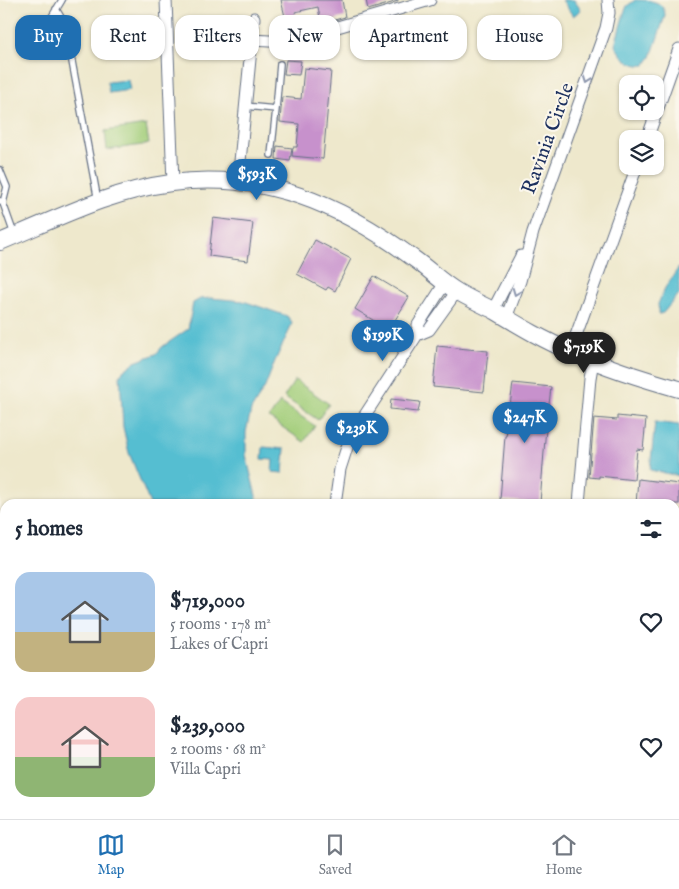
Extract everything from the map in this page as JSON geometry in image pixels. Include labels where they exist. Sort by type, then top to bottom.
[{"type":"street","points":[[166,0],[173,183]]},
{"type":"street","points":[[259,40],[286,42],[430,0]]},
{"type":"street","name":"Ravinia Circle","points":[[499,314],[512,276],[533,232],[606,28],[609,13],[608,0]]},
{"type":"street","points":[[650,130],[679,49]]},
{"type":"street","points":[[238,182],[250,60]]},
{"type":"street","points":[[570,352],[634,175]]},
{"type":"street","points":[[8,239],[98,201],[133,190],[173,183],[211,180],[275,188],[320,202],[347,215],[414,258],[451,287],[570,352],[679,389]]},
{"type":"street","points":[[336,499],[344,452],[352,433],[417,335],[418,325],[451,287]]},
{"type":"street","points":[[579,499],[590,378],[594,361]]},
{"type":"lane","points":[[52,15],[62,0]]},
{"type":"lane","points":[[56,9],[65,24],[98,201]]},
{"type":"lane","points":[[271,155],[280,64]]},
{"type":"lane","points":[[245,106],[276,110]]},
{"type":"lane","points":[[0,170],[6,186],[2,202],[8,239]]},
{"type":"green space","points":[[146,125],[149,144],[107,150],[105,131]]},
{"type":"green space","points":[[295,380],[329,404],[318,420],[284,397]]},
{"type":"green space","points":[[280,402],[315,426],[304,442],[269,418]]},
{"type":"water","points":[[562,0],[574,0],[581,10],[573,16]]},
{"type":"water","points":[[635,0],[645,0],[659,4],[665,16],[651,57],[645,65],[631,63],[620,53],[615,45],[627,6]]},
{"type":"water","points":[[128,80],[130,90],[109,93],[107,82]]},
{"type":"water","points":[[679,267],[679,294],[663,313],[659,314],[658,304],[665,288]]},
{"type":"water","points":[[211,298],[243,301],[287,316],[292,322],[265,387],[251,410],[246,432],[246,455],[257,499],[148,499],[129,453],[123,427],[120,375],[135,362],[156,354],[162,347],[188,329],[193,303],[200,299]]},
{"type":"water","points":[[655,422],[679,425],[679,476],[650,470]]},
{"type":"water","points":[[263,447],[285,449],[283,473],[272,472],[273,460],[262,459]]},
{"type":"building","points":[[281,0],[342,0],[345,17],[340,18],[340,15],[319,15],[318,7],[295,12],[296,15],[285,15]]},
{"type":"building","points":[[366,0],[398,0],[398,1],[368,10]]},
{"type":"building","points":[[286,60],[301,61],[299,75],[284,74]]},
{"type":"building","points":[[304,68],[331,71],[323,159],[292,156],[293,147],[297,147],[299,124],[280,122],[282,97],[301,99]]},
{"type":"building","points":[[277,146],[292,148],[290,161],[276,159]]},
{"type":"building","points":[[213,218],[253,223],[248,261],[209,256]]},
{"type":"building","points":[[315,240],[351,259],[335,291],[328,287],[326,290],[297,274]]},
{"type":"building","points":[[374,276],[409,297],[389,330],[355,309]]},
{"type":"building","points":[[437,346],[488,351],[484,392],[433,387]]},
{"type":"building","points":[[513,383],[551,387],[540,499],[500,499]]},
{"type":"building","points":[[391,399],[420,402],[418,412],[390,409]]},
{"type":"building","points":[[617,416],[646,419],[643,450],[637,449],[634,480],[599,476],[599,478],[589,477],[594,418],[617,420]]},
{"type":"building","points":[[638,479],[679,484],[679,499],[636,499]]}]
